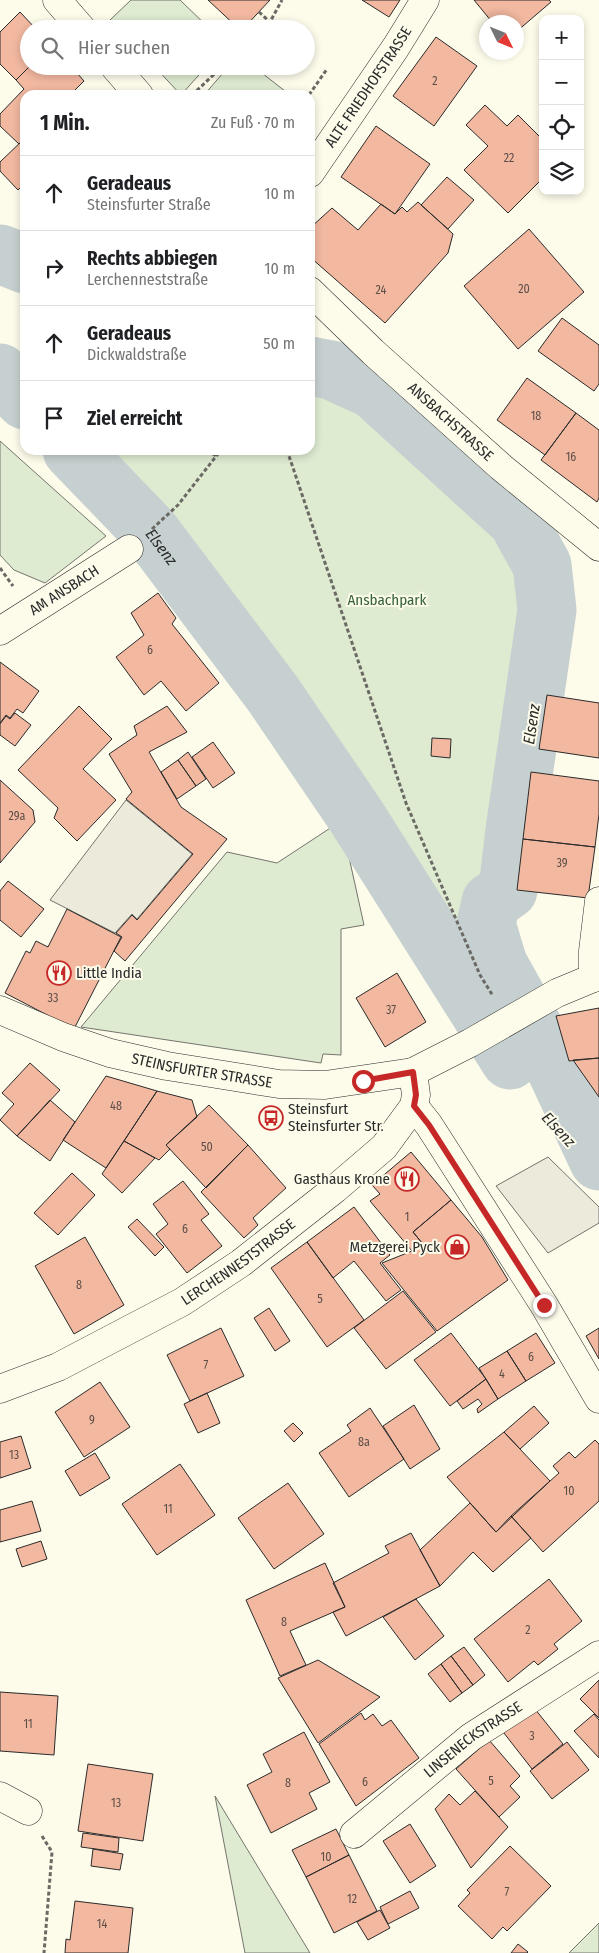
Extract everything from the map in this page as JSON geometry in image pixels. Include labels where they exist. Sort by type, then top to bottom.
[{"type":"street","points":[[57,0],[74,20]]},
{"type":"street","name":"ALTE FRIEDHOFSTRASSE","points":[[315,166],[396,47],[424,0]]},
{"type":"street","points":[[122,75],[135,90]]},
{"type":"street","name":"ANSBACHSTRASSE","points":[[315,296],[373,352],[501,467],[599,546]]},
{"type":"street","name":"AM ANSBACH","points":[[0,631],[129,550]]},
{"type":"street","points":[[596,977],[593,951],[599,901]]},
{"type":"street","name":"STEINSFURTER STRASSE","points":[[0,1010],[62,1037],[110,1053],[167,1066],[279,1084],[325,1085],[363,1081],[413,1072],[470,1043],[557,993],[596,977]]},
{"type":"street","points":[[413,1072],[416,1095],[414,1106],[429,1125],[544,1305],[599,1399]]},
{"type":"street","name":"LERCHENNESTSTRASSE","points":[[0,1389],[58,1367],[182,1302],[241,1264],[384,1147],[414,1106]]},
{"type":"street","name":"LINSENECKSTRASSE","points":[[354,1834],[472,1737],[599,1655]]},
{"type":"street","points":[[0,1796],[28,1811]]},
{"type":"path","points":[[271,20],[282,0]]},
{"type":"path","points":[[259,12],[268,20]]},
{"type":"path","points":[[312,90],[327,69]]},
{"type":"path","points":[[197,90],[213,75]]},
{"type":"path","points":[[289,455],[406,803],[480,975]]},
{"type":"path","points":[[178,505],[216,456]]},
{"type":"path","points":[[28,1811],[52,1852],[44,1953]]},
{"type":"green space","points":[[131,0],[180,0],[201,20],[110,20]]},
{"type":"green space","points":[[162,75],[199,75],[185,90],[176,90]]},
{"type":"green space","points":[[221,75],[264,75],[284,90],[208,90]]},
{"type":"green space","name":"Ansbachpark","points":[[315,378],[369,394],[510,523],[535,570],[476,936],[459,962],[351,788],[109,455],[315,455]]},
{"type":"green space","points":[[0,441],[106,536],[45,583],[14,570],[0,555]]},
{"type":"green space","points":[[341,821],[364,925],[341,929],[341,1055],[323,1054],[321,1063],[81,1027],[227,852],[277,863]]},
{"type":"green space","points":[[215,1796],[310,1953],[245,1953]]},
{"type":"green space","points":[[599,1923],[599,1953],[569,1953]]},
{"type":"shaded area","points":[[126,800],[192,854],[137,919],[132,914],[115,933],[50,900]]},
{"type":"shaded area","points":[[548,1157],[599,1207],[599,1223],[548,1253],[496,1186]]},
{"type":"building","points":[[208,0],[270,0],[251,20],[229,20]]},
{"type":"building","points":[[362,0],[400,0],[389,17]]},
{"type":"building","points":[[474,0],[549,0],[551,2],[524,25],[524,15],[486,15]]},
{"type":"building","points":[[20,12],[28,20],[20,20],[21,75],[16,80],[0,64],[0,32]]},
{"type":"building","points":[[436,37],[477,66],[434,126],[393,96]]},
{"type":"building","points":[[21,75],[79,75],[84,81],[75,90],[23,90],[16,80]]},
{"type":"building","points":[[20,93],[19,144],[0,126],[0,114]]},
{"type":"building","points":[[485,105],[507,126],[518,115],[539,136],[539,182],[508,213],[464,170],[488,146],[466,125]]},
{"type":"building","points":[[376,126],[430,164],[395,214],[341,177]]},
{"type":"building","points":[[20,143],[20,188],[18,190],[0,171],[0,162]]},
{"type":"building","points":[[447,177],[474,200],[448,229],[421,205]]},
{"type":"building","points":[[418,202],[453,234],[448,253],[385,323],[315,261],[315,223],[332,208],[358,230],[381,204],[395,214],[402,207],[407,212]]},
{"type":"building","points":[[529,229],[584,292],[518,349],[464,286]]},
{"type":"building","points":[[562,318],[599,345],[599,384],[594,391],[538,351]]},
{"type":"building","points":[[527,378],[576,413],[545,455],[497,420]]},
{"type":"building","points":[[576,413],[599,430],[599,498],[597,502],[541,460]]},
{"type":"building","points":[[158,593],[176,618],[172,624],[219,683],[186,711],[161,681],[144,695],[116,657],[144,635],[131,613]]},
{"type":"building","points":[[0,662],[39,691],[23,713],[17,709],[10,718],[6,715],[0,723]]},
{"type":"building","points":[[547,695],[599,703],[599,758],[539,749]]},
{"type":"building","points":[[79,706],[112,739],[83,769],[116,800],[77,841],[54,818],[58,808],[18,770]]},
{"type":"building","points":[[167,706],[187,732],[149,752],[181,807],[227,839],[125,961],[114,951],[122,937],[116,933],[132,915],[137,920],[193,854],[126,799],[132,792],[109,754],[137,735],[134,726]]},
{"type":"building","points":[[15,713],[31,725],[15,746],[0,735],[0,724],[6,716],[10,719]]},
{"type":"building","points":[[432,738],[451,739],[450,758],[431,756]]},
{"type":"building","points":[[213,742],[235,773],[213,788],[192,757]]},
{"type":"building","points":[[188,752],[206,779],[196,786],[178,760]]},
{"type":"building","points":[[178,760],[196,786],[177,799],[161,772]]},
{"type":"building","points":[[531,772],[599,781],[599,814],[595,847],[523,839]]},
{"type":"building","points":[[0,780],[33,810],[35,822],[0,863]]},
{"type":"building","points":[[523,839],[595,847],[588,898],[517,890]]},
{"type":"building","points":[[8,881],[44,909],[21,937],[0,920],[0,891]]},
{"type":"building","name":"Little India","points":[[67,909],[121,937],[74,1029],[5,993],[26,951],[30,953],[36,941],[48,947]]},
{"type":"building","points":[[397,973],[426,1022],[385,1047],[356,998]]},
{"type":"building","points":[[599,1008],[599,1058],[569,1061],[556,1016]]},
{"type":"building","points":[[599,1058],[599,1097],[573,1060]]},
{"type":"building","points":[[30,1063],[60,1090],[17,1136],[0,1120],[14,1104],[2,1093]]},
{"type":"building","points":[[106,1076],[157,1091],[106,1168],[63,1140]]},
{"type":"building","points":[[157,1091],[192,1100],[197,1117],[166,1145],[170,1149],[159,1160],[124,1141]]},
{"type":"building","points":[[50,1100],[75,1122],[50,1161],[17,1136]]},
{"type":"building","points":[[209,1105],[248,1145],[206,1188],[166,1145]]},
{"type":"building","points":[[124,1141],[155,1158],[122,1193],[102,1174]]},
{"type":"building","points":[[248,1145],[286,1188],[253,1218],[258,1225],[244,1238],[201,1192]]},
{"type":"building","points":[[411,1152],[451,1200],[413,1232],[422,1243],[412,1251],[370,1201],[380,1194],[372,1185]]},
{"type":"building","points":[[72,1173],[95,1195],[58,1235],[34,1213]]},
{"type":"building","points":[[183,1181],[209,1214],[201,1220],[222,1246],[187,1273],[156,1234],[168,1224],[153,1204]]},
{"type":"building","points":[[451,1200],[482,1237],[508,1280],[437,1331],[382,1263],[412,1251],[422,1243],[413,1232]]},
{"type":"building","points":[[354,1207],[390,1255],[380,1263],[401,1290],[386,1301],[354,1261],[333,1278],[307,1242]]},
{"type":"building","points":[[137,1219],[164,1247],[155,1256],[128,1227]]},
{"type":"building","points":[[85,1237],[124,1305],[74,1334],[35,1266]]},
{"type":"building","points":[[307,1242],[364,1320],[327,1347],[271,1268]]},
{"type":"building","points":[[403,1291],[436,1332],[386,1369],[354,1328]]},
{"type":"building","points":[[269,1308],[290,1341],[275,1351],[254,1318]]},
{"type":"building","points":[[221,1328],[244,1376],[190,1401],[167,1355]]},
{"type":"building","points":[[599,1328],[599,1359],[586,1336]]},
{"type":"building","points":[[451,1333],[486,1379],[450,1406],[414,1360]]},
{"type":"building","points":[[536,1333],[555,1363],[526,1381],[507,1351]]},
{"type":"building","points":[[507,1351],[526,1381],[498,1399],[479,1368]]},
{"type":"building","points":[[486,1379],[498,1399],[478,1413],[477,1409],[482,1404],[478,1399],[463,1409],[457,1401]]},
{"type":"building","points":[[100,1382],[130,1427],[84,1457],[55,1412]]},
{"type":"building","points":[[207,1393],[220,1423],[198,1433],[184,1404]]},
{"type":"building","points":[[414,1405],[440,1449],[410,1469],[383,1426]]},
{"type":"building","points":[[534,1406],[549,1423],[520,1449],[504,1432]]},
{"type":"building","points":[[370,1408],[404,1459],[349,1497],[319,1453],[351,1431],[347,1425]]},
{"type":"building","points":[[293,1423],[303,1433],[294,1442],[284,1431]]},
{"type":"building","points":[[504,1432],[550,1481],[496,1532],[447,1477]]},
{"type":"building","points":[[21,1436],[31,1468],[0,1478],[0,1442]]},
{"type":"building","points":[[595,1440],[599,1444],[599,1501],[543,1552],[511,1516],[559,1473],[553,1466],[569,1452],[575,1458]]},
{"type":"building","points":[[95,1453],[110,1478],[80,1496],[65,1471]]},
{"type":"building","points":[[180,1464],[215,1515],[157,1555],[122,1504]]},
{"type":"building","points":[[288,1483],[324,1534],[274,1569],[238,1518]]},
{"type":"building","points":[[32,1501],[41,1531],[0,1542],[0,1510]]},
{"type":"building","points":[[470,1503],[496,1532],[511,1516],[531,1538],[493,1572],[473,1552],[440,1586],[420,1550]]},
{"type":"building","points":[[411,1533],[440,1586],[346,1636],[333,1612],[345,1607],[333,1583],[389,1553],[385,1546]]},
{"type":"building","points":[[41,1541],[47,1559],[22,1567],[16,1549]]},
{"type":"building","points":[[325,1563],[345,1607],[290,1631],[306,1665],[280,1676],[246,1600]]},
{"type":"building","points":[[549,1579],[582,1621],[554,1644],[558,1649],[538,1665],[534,1661],[508,1682],[474,1639]]},
{"type":"building","points":[[416,1599],[444,1636],[415,1660],[383,1617]]},
{"type":"building","points":[[464,1647],[485,1675],[473,1685],[451,1656]]},
{"type":"building","points":[[451,1656],[473,1685],[462,1693],[441,1664]]},
{"type":"building","points":[[318,1660],[380,1697],[318,1743],[278,1678]]},
{"type":"building","points":[[441,1664],[462,1693],[450,1702],[428,1674]]},
{"type":"building","points":[[599,1680],[599,1718],[580,1699]]},
{"type":"building","points":[[0,1692],[58,1696],[54,1755],[0,1751]]},
{"type":"building","points":[[531,1704],[563,1744],[532,1769],[500,1728]]},
{"type":"building","points":[[361,1713],[365,1720],[373,1714],[382,1726],[391,1720],[419,1758],[356,1806],[319,1744]]},
{"type":"building","points":[[594,1714],[599,1720],[599,1758],[574,1731]]},
{"type":"building","points":[[304,1732],[330,1782],[309,1793],[317,1809],[271,1833],[247,1785],[272,1772],[263,1754]]},
{"type":"building","points":[[489,1740],[520,1776],[510,1786],[520,1797],[499,1817],[456,1769]]},
{"type":"building","points":[[567,1742],[589,1770],[552,1799],[530,1771]]},
{"type":"building","points":[[88,1764],[153,1774],[143,1841],[78,1831]]},
{"type":"building","points":[[475,1791],[508,1827],[471,1868],[435,1809],[449,1794],[460,1805]]},
{"type":"building","points":[[410,1824],[436,1866],[410,1883],[383,1841]]},
{"type":"building","points":[[336,1829],[349,1855],[306,1877],[292,1850]]},
{"type":"building","points":[[83,1833],[119,1838],[118,1852],[81,1847]]},
{"type":"building","points":[[510,1846],[551,1886],[507,1931],[503,1927],[492,1939],[458,1906],[470,1893],[467,1890]]},
{"type":"building","points":[[93,1849],[123,1854],[120,1870],[91,1866]]},
{"type":"building","points":[[349,1855],[377,1911],[334,1933],[306,1877]]},
{"type":"building","points":[[410,1891],[419,1908],[388,1924],[380,1907]]},
{"type":"building","points":[[75,1901],[133,1908],[128,1953],[65,1953],[66,1939],[70,1940]]},
{"type":"building","points":[[380,1910],[390,1928],[368,1940],[357,1922]]},
{"type":"building","points":[[518,1944],[528,1952],[511,1953]]},
{"type":"waterway","name":"Elsenz","points":[[0,254],[20,262]]},
{"type":"waterway","name":"Elsenz","points":[[315,367],[331,370],[373,389],[517,520],[542,565],[547,610],[508,890],[491,902],[486,924],[498,964],[555,1067],[599,1161]]},
{"type":"waterway","name":"Elsenz","points":[[0,373],[20,395]]},
{"type":"waterway","name":"Elsenz","points":[[77,455],[150,531],[273,694],[356,816],[510,1060]]},
{"type":"place","name":"Little India","points":[[59,973]]},
{"type":"place","name":"Steinsfurt Steinsfurter Str.","points":[[271,1118]]},
{"type":"place","name":"Gasthaus Krone","points":[[407,1179]]},
{"type":"place","name":"Metzgerei Pyck","points":[[457,1247]]},
{"type":"route","points":[[363,1081],[413,1072],[416,1095],[414,1106],[429,1125],[544,1305]]}]
